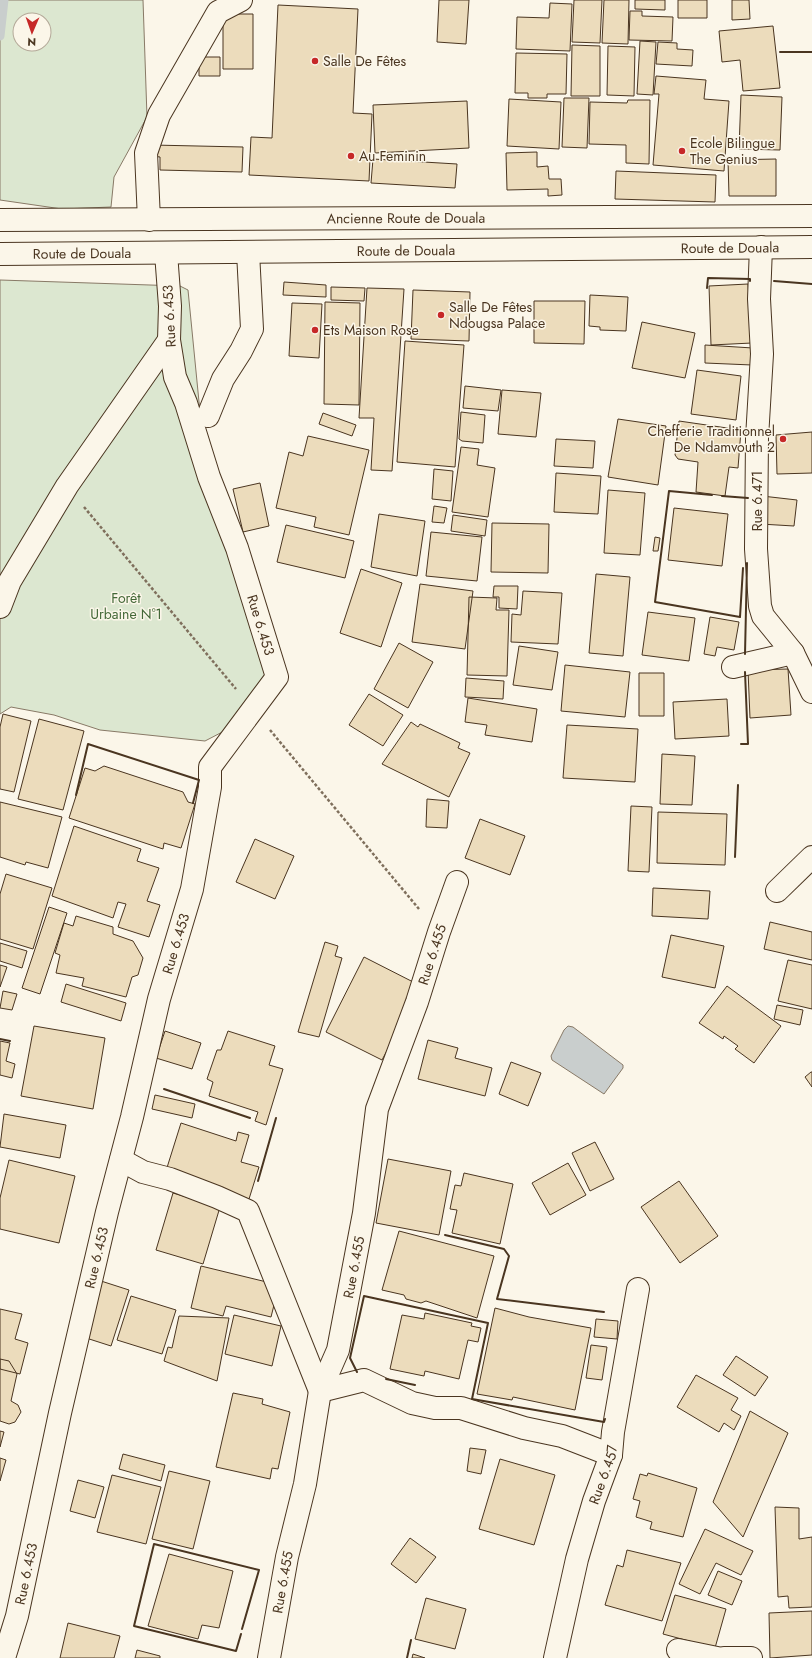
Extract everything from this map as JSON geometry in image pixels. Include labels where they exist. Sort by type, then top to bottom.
[{"type":"street","points":[[149,220],[146,153],[159,115],[218,12],[241,0]]},
{"type":"street","name":"Ancienne Route de Douala","points":[[0,220],[812,216]]},
{"type":"street","name":"Route de Douala","points":[[0,254],[36,255],[812,246]]},
{"type":"street","name":"Rue 6.471","points":[[761,247],[759,298],[762,354],[757,438],[756,550],[760,606],[764,616],[793,653],[812,692]]},
{"type":"street","points":[[208,416],[223,379],[241,351],[252,329],[248,252]]},
{"type":"street","name":"Rue 6.453","points":[[4,1658],[17,1616],[60,1413],[158,999],[192,888],[210,787],[210,767],[277,678],[237,548],[209,477],[186,403],[175,377],[169,340],[170,306],[166,253]]},
{"type":"street","points":[[0,607],[10,581],[67,486],[169,340]]},
{"type":"street","points":[[733,667],[793,653]]},
{"type":"street","points":[[777,891],[812,857]]},
{"type":"street","name":"Rue 6.455","points":[[269,1658],[287,1557],[305,1484],[320,1391],[338,1350],[364,1212],[377,1109],[417,1002],[439,932],[457,882]]},
{"type":"street","points":[[120,1160],[142,1172],[170,1179],[248,1211],[320,1391],[364,1380],[412,1403],[435,1408],[461,1408],[524,1428],[562,1436],[611,1455]]},
{"type":"street","name":"Rue 6.457","points":[[555,1658],[577,1559],[594,1501],[611,1455],[613,1432],[638,1289]]},
{"type":"street","points":[[678,1650],[717,1658]]},
{"type":"street","points":[[724,1658],[751,1658]]},
{"type":"green space","points":[[0,0],[143,0],[147,117],[114,177],[111,207],[62,209],[0,200]]},
{"type":"green space","name":"Forêt Urbaine N°1","points":[[0,280],[180,286],[188,290],[200,412],[274,678],[230,728],[205,741],[100,730],[54,715],[11,707],[0,714]]},
{"type":"shaded area","points":[[568,1026],[573,1027],[623,1065],[623,1068],[604,1094],[552,1060],[551,1056],[564,1030]]},
{"type":"building","points":[[439,0],[469,0],[466,44],[437,42]]},
{"type":"building","points":[[574,0],[602,0],[600,43],[572,42]]},
{"type":"building","points":[[604,0],[629,0],[628,44],[602,43]]},
{"type":"building","points":[[635,0],[665,0],[665,10],[635,9]]},
{"type":"building","points":[[678,0],[707,0],[707,18],[678,18]]},
{"type":"building","points":[[732,0],[749,0],[750,19],[732,20]]},
{"type":"building","points":[[550,3],[572,4],[570,51],[516,49],[517,17],[549,18]]},
{"type":"building","name":"Salle De Fêtes","points":[[278,5],[358,9],[353,113],[372,114],[369,181],[249,175],[251,137],[272,138]]},
{"type":"building","points":[[630,11],[642,11],[642,16],[673,17],[672,41],[629,40]]},
{"type":"building","points":[[223,14],[253,14],[253,69],[223,69]]},
{"type":"building","points":[[773,26],[780,88],[743,91],[740,60],[722,62],[719,31]]},
{"type":"building","points":[[640,41],[656,42],[653,95],[637,94]]},
{"type":"building","points":[[658,42],[677,43],[677,49],[693,50],[692,66],[656,64]]},
{"type":"building","points":[[572,45],[600,46],[600,96],[571,96]]},
{"type":"building","points":[[608,46],[635,47],[634,96],[607,95]]},
{"type":"building","points":[[516,53],[567,54],[566,94],[547,94],[547,98],[528,98],[528,93],[515,93]]},
{"type":"building","points":[[199,57],[220,57],[220,76],[199,76]]},
{"type":"building","points":[[656,76],[706,80],[704,99],[729,101],[724,171],[653,165],[659,94],[654,94]]},
{"type":"building","points":[[741,95],[782,97],[780,150],[739,149]]},
{"type":"building","points":[[564,98],[589,98],[587,148],[562,147]]},
{"type":"building","points":[[509,99],[561,102],[559,149],[507,146]]},
{"type":"building","points":[[628,100],[650,100],[649,164],[626,163],[626,145],[589,144],[590,102],[627,103]]},
{"type":"building","points":[[467,101],[469,148],[375,153],[373,105]]},
{"type":"building","points":[[152,145],[243,147],[242,172],[160,170],[160,157],[152,156]]},
{"type":"building","points":[[537,152],[537,167],[548,166],[549,179],[561,179],[562,195],[548,196],[548,189],[507,190],[506,153]]},
{"type":"building","points":[[373,159],[457,164],[455,188],[371,183]]},
{"type":"building","points":[[776,159],[776,196],[729,196],[728,160]]},
{"type":"building","points":[[616,171],[716,175],[715,202],[615,199]]},
{"type":"building","points":[[284,282],[326,285],[326,297],[283,295]]},
{"type":"building","points":[[748,284],[752,343],[711,345],[709,286]]},
{"type":"building","points":[[331,287],[365,288],[364,301],[331,300]]},
{"type":"building","points":[[367,288],[404,289],[392,471],[371,470],[374,418],[359,418]]},
{"type":"building","name":"Salle De Fêtes Ndougsa Palace","points":[[413,290],[470,292],[469,341],[411,339]]},
{"type":"building","points":[[590,295],[628,297],[626,331],[600,330],[600,327],[589,326]]},
{"type":"building","points":[[534,301],[585,301],[584,344],[534,343]]},
{"type":"building","points":[[325,302],[360,303],[359,405],[324,404]]},
{"type":"building","points":[[292,303],[322,304],[319,358],[289,356]]},
{"type":"building","points":[[642,322],[695,333],[685,378],[632,368]]},
{"type":"building","points":[[405,341],[464,345],[455,467],[397,462]]},
{"type":"building","points":[[705,345],[753,348],[752,365],[705,363]]},
{"type":"building","points":[[697,370],[741,376],[736,420],[691,414]]},
{"type":"building","points":[[465,386],[501,390],[498,411],[463,408]]},
{"type":"building","points":[[502,390],[541,393],[536,437],[498,434]]},
{"type":"building","points":[[461,412],[485,415],[483,443],[462,441],[459,439]]},
{"type":"building","points":[[323,413],[356,425],[352,436],[319,424]]},
{"type":"building","points":[[618,419],[666,426],[658,485],[608,477]]},
{"type":"building","points":[[679,421],[741,430],[738,468],[729,467],[725,496],[696,492],[698,462],[678,459],[675,455]]},
{"type":"building","points":[[812,432],[812,473],[777,474],[776,435]]},
{"type":"building","points":[[308,436],[369,450],[349,535],[314,527],[316,517],[276,508],[289,452],[303,456]]},
{"type":"building","points":[[556,439],[595,441],[593,468],[554,466]]},
{"type":"building","points":[[461,447],[479,449],[477,465],[495,468],[488,517],[452,512]]},
{"type":"building","points":[[434,469],[453,471],[451,501],[432,499]]},
{"type":"building","points":[[556,473],[601,476],[598,514],[554,512]]},
{"type":"building","points":[[260,483],[269,526],[243,532],[233,489]]},
{"type":"building","points":[[608,490],[645,493],[640,555],[604,553]]},
{"type":"building","points":[[762,496],[797,500],[794,526],[760,524]]},
{"type":"building","points":[[434,506],[447,508],[444,523],[432,522]]},
{"type":"building","points":[[674,508],[728,514],[722,566],[668,560]]},
{"type":"building","points":[[379,514],[425,521],[417,576],[371,567]]},
{"type":"building","points":[[453,515],[487,520],[485,536],[451,531]]},
{"type":"building","points":[[492,523],[549,524],[548,573],[491,572]]},
{"type":"building","points":[[286,525],[354,541],[345,578],[277,562]]},
{"type":"building","points":[[431,532],[482,537],[477,581],[426,576]]},
{"type":"building","points":[[655,537],[660,538],[658,551],[653,551]]},
{"type":"building","points":[[361,569],[402,583],[381,647],[340,633]]},
{"type":"building","points":[[596,574],[630,577],[623,656],[589,653]]},
{"type":"building","points":[[420,584],[473,591],[465,649],[412,642]]},
{"type":"building","points":[[494,586],[518,586],[517,609],[499,608],[499,597],[493,597]]},
{"type":"building","points":[[523,591],[562,593],[558,644],[511,642],[512,614],[521,615]]},
{"type":"building","points":[[469,597],[497,598],[496,610],[509,610],[507,676],[467,675]]},
{"type":"building","points":[[648,612],[695,618],[689,661],[642,655]]},
{"type":"building","points":[[710,617],[739,622],[734,650],[717,647],[715,656],[704,654]]},
{"type":"building","points":[[399,643],[433,662],[408,708],[374,689]]},
{"type":"building","points":[[519,646],[558,652],[552,690],[513,685]]},
{"type":"building","points":[[565,665],[630,672],[625,717],[561,711]]},
{"type":"building","points":[[788,669],[791,715],[750,718],[748,670]]},
{"type":"building","points":[[639,673],[664,673],[664,716],[639,716]]},
{"type":"building","points":[[466,678],[504,681],[503,699],[465,697]]},
{"type":"building","points":[[369,694],[403,715],[383,746],[349,725]]},
{"type":"building","points":[[468,698],[537,709],[532,742],[485,735],[487,725],[465,722]]},
{"type":"building","points":[[727,699],[729,736],[675,739],[673,702]]},
{"type":"building","points":[[3,714],[31,721],[14,792],[0,789],[0,727]]},
{"type":"building","points":[[39,719],[84,731],[63,810],[18,799]]},
{"type":"building","points":[[411,722],[418,727],[420,724],[460,743],[458,748],[470,753],[449,797],[382,764]]},
{"type":"building","points":[[567,725],[638,729],[635,782],[563,778]]},
{"type":"building","points":[[662,754],[695,756],[692,805],[660,804]]},
{"type":"building","points":[[104,766],[183,792],[188,802],[195,804],[181,848],[164,843],[163,849],[69,818],[85,768],[95,771]]},
{"type":"building","points":[[427,799],[449,801],[447,828],[426,827]]},
{"type":"building","points":[[0,802],[62,817],[48,868],[26,862],[25,865],[0,857]]},
{"type":"building","points":[[631,806],[652,807],[649,872],[628,871]]},
{"type":"building","points":[[658,812],[727,814],[725,865],[657,863]]},
{"type":"building","points":[[480,819],[525,836],[510,875],[465,858]]},
{"type":"building","points":[[74,826],[141,849],[137,861],[159,868],[147,901],[160,905],[149,937],[118,927],[126,904],[118,902],[113,918],[52,896]]},
{"type":"building","points":[[255,839],[294,856],[275,899],[236,882]]},
{"type":"building","points":[[6,874],[52,888],[33,949],[0,939],[0,894]]},
{"type":"building","points":[[653,888],[710,891],[708,919],[652,916]]},
{"type":"building","points":[[49,907],[67,913],[40,994],[22,988]]},
{"type":"building","points":[[76,916],[113,927],[113,934],[133,941],[143,958],[138,975],[132,977],[126,997],[82,986],[84,978],[56,973],[60,955],[55,953],[64,923],[73,926]]},
{"type":"building","points":[[770,922],[812,932],[812,960],[764,949]]},
{"type":"building","points":[[671,935],[724,946],[715,988],[662,977]]},
{"type":"building","points":[[325,942],[338,946],[335,956],[342,958],[319,1037],[298,1032]]},
{"type":"building","points":[[0,943],[27,951],[22,968],[0,961]]},
{"type":"building","points":[[364,957],[421,986],[382,1060],[326,1032]]},
{"type":"building","points":[[788,960],[812,965],[812,1009],[778,1001]]},
{"type":"building","points":[[0,965],[7,967],[0,987]]},
{"type":"building","points":[[66,984],[126,1003],[121,1021],[61,1002]]},
{"type":"building","points":[[727,986],[781,1026],[754,1063],[735,1049],[738,1046],[724,1036],[723,1039],[699,1023]]},
{"type":"building","points":[[3,991],[17,994],[12,1010],[0,1008]]},
{"type":"building","points":[[777,1005],[803,1010],[800,1025],[774,1019]]},
{"type":"building","points":[[34,1026],[105,1038],[93,1109],[21,1096]]},
{"type":"building","points":[[165,1031],[201,1043],[192,1069],[156,1058]]},
{"type":"building","points":[[228,1031],[275,1046],[269,1065],[283,1069],[266,1125],[255,1121],[258,1112],[209,1096],[213,1082],[207,1079],[217,1050],[221,1050]]},
{"type":"building","points":[[428,1040],[458,1048],[455,1058],[492,1068],[485,1096],[418,1079]]},
{"type":"building","points":[[0,1041],[10,1043],[6,1061],[15,1064],[12,1078],[0,1075]]},
{"type":"building","points":[[511,1062],[541,1073],[528,1106],[499,1094]]},
{"type":"building","points":[[812,1072],[812,1087],[805,1077]]},
{"type":"building","points":[[155,1095],[195,1104],[192,1118],[152,1109]]},
{"type":"building","points":[[4,1114],[66,1125],[60,1158],[0,1147]]},
{"type":"building","points":[[181,1123],[236,1141],[238,1132],[249,1135],[241,1162],[259,1167],[249,1199],[165,1174]]},
{"type":"building","points":[[595,1142],[614,1179],[590,1191],[572,1153]]},
{"type":"building","points":[[388,1159],[451,1171],[439,1235],[376,1223]]},
{"type":"building","points":[[9,1160],[75,1176],[59,1243],[0,1229],[0,1198]]},
{"type":"building","points":[[568,1163],[586,1195],[550,1215],[532,1183]]},
{"type":"building","points":[[464,1173],[513,1184],[500,1244],[452,1233],[457,1210],[450,1209],[455,1185],[461,1186]]},
{"type":"building","points":[[679,1181],[718,1236],[680,1263],[641,1207]]},
{"type":"building","points":[[173,1193],[220,1207],[203,1264],[156,1250]]},
{"type":"building","points":[[399,1231],[494,1256],[477,1318],[426,1301],[421,1303],[406,1299],[404,1295],[382,1290]]},
{"type":"building","points":[[201,1266],[279,1285],[271,1317],[226,1306],[223,1316],[191,1308]]},
{"type":"building","points":[[101,1281],[129,1290],[111,1346],[83,1337]]},
{"type":"building","points":[[131,1296],[176,1310],[162,1354],[117,1340]]},
{"type":"building","points":[[495,1308],[529,1317],[591,1328],[575,1410],[513,1397],[512,1400],[477,1394]]},
{"type":"building","points":[[0,1309],[22,1314],[15,1339],[28,1343],[20,1374],[0,1369]]},
{"type":"building","points":[[425,1313],[472,1323],[471,1326],[481,1328],[478,1342],[468,1340],[459,1379],[425,1371],[424,1376],[390,1369],[402,1315],[424,1319]]},
{"type":"building","points":[[234,1315],[281,1326],[272,1366],[225,1354]]},
{"type":"building","points":[[179,1316],[229,1318],[217,1381],[164,1361],[168,1347],[172,1348]]},
{"type":"building","points":[[596,1319],[618,1321],[617,1339],[594,1337]]},
{"type":"building","points":[[591,1345],[607,1347],[602,1380],[586,1378]]},
{"type":"building","points":[[736,1356],[768,1377],[755,1396],[723,1375]]},
{"type":"building","points":[[0,1359],[9,1361],[17,1374],[11,1401],[18,1405],[21,1412],[15,1422],[9,1424],[0,1421]]},
{"type":"building","points":[[696,1375],[738,1398],[731,1410],[741,1416],[734,1430],[724,1423],[719,1432],[677,1407]]},
{"type":"building","points":[[233,1393],[263,1399],[262,1404],[290,1412],[278,1469],[272,1468],[270,1479],[216,1467]]},
{"type":"building","points":[[750,1411],[788,1433],[743,1537],[713,1502]]},
{"type":"building","points":[[0,1431],[4,1432],[0,1447]]},
{"type":"building","points":[[470,1448],[486,1450],[481,1474],[467,1471]]},
{"type":"building","points":[[123,1454],[165,1465],[161,1481],[119,1469]]},
{"type":"building","points":[[0,1458],[6,1460],[0,1481]]},
{"type":"building","points":[[500,1459],[555,1475],[534,1545],[479,1529]]},
{"type":"building","points":[[169,1471],[210,1481],[193,1549],[152,1539]]},
{"type":"building","points":[[648,1473],[697,1488],[683,1537],[650,1529],[652,1522],[636,1517],[640,1501],[633,1499],[640,1474],[647,1476]]},
{"type":"building","points":[[112,1475],[161,1487],[146,1544],[97,1532]]},
{"type":"building","points":[[78,1480],[104,1487],[95,1518],[70,1511]]},
{"type":"building","points":[[775,1507],[799,1508],[799,1539],[812,1537],[812,1607],[789,1608],[788,1596],[778,1597]]},
{"type":"building","points":[[705,1529],[753,1551],[741,1575],[716,1563],[700,1594],[679,1584]]},
{"type":"building","points":[[410,1538],[436,1557],[416,1583],[391,1564]]},
{"type":"building","points":[[627,1550],[681,1563],[662,1621],[605,1605],[617,1565],[623,1567]]},
{"type":"building","points":[[169,1554],[233,1571],[219,1628],[202,1625],[198,1639],[148,1626]]},
{"type":"building","points":[[718,1571],[742,1581],[732,1605],[708,1595]]},
{"type":"building","points":[[675,1595],[726,1609],[715,1648],[663,1634]]},
{"type":"building","points":[[426,1598],[466,1609],[455,1649],[415,1639]]},
{"type":"building","points":[[812,1611],[812,1655],[770,1658],[769,1613]]},
{"type":"building","points":[[68,1623],[120,1636],[114,1658],[60,1658]]},
{"type":"building","points":[[137,1650],[160,1656],[160,1658],[135,1658]]},
{"type":"building","points":[[413,1654],[425,1658],[412,1658]]},
{"type":"waterway","points":[[0,36],[4,0]]},
{"type":"wall","points":[[780,52],[812,52]]},
{"type":"wall","points":[[707,288],[708,278],[750,279],[750,281]]},
{"type":"wall","points":[[774,281],[812,284]]},
{"type":"wall","points":[[712,495],[669,491],[655,602],[740,617],[743,568]]},
{"type":"wall","points":[[722,496],[748,498]]},
{"type":"wall","points":[[745,654],[747,563]]},
{"type":"wall","points":[[741,744],[748,744],[745,672]]},
{"type":"wall","points":[[76,795],[88,744],[199,780],[193,803]]},
{"type":"wall","points":[[735,857],[738,785]]},
{"type":"wall","points":[[0,1039],[10,1041]]},
{"type":"wall","points":[[164,1089],[250,1118]]},
{"type":"wall","points":[[258,1181],[276,1118]]},
{"type":"wall","points":[[445,1235],[504,1249],[509,1256],[497,1299],[604,1312]]},
{"type":"wall","points":[[357,1372],[350,1358],[364,1296],[488,1323],[472,1399],[604,1422],[605,1419]]},
{"type":"wall","points":[[386,1379],[415,1385]]},
{"type":"wall","points":[[241,1634],[236,1651],[134,1626],[154,1544],[259,1570],[242,1629]]},
{"type":"wall","points":[[407,1658],[411,1640]]},
{"type":"place","name":"Salle De Fêtes","points":[[315,61]]},
{"type":"place","name":"Ecole Bilingue The Genius","points":[[682,151]]},
{"type":"place","name":"Au Feminin","points":[[351,156]]},
{"type":"place","name":"Salle De Fêtes Ndougsa Palace","points":[[441,315]]},
{"type":"place","name":"Ets Maison Rose","points":[[315,330]]},
{"type":"place","name":"Chefferie Traditionnel De Ndamvouth 2","points":[[783,439]]}]
